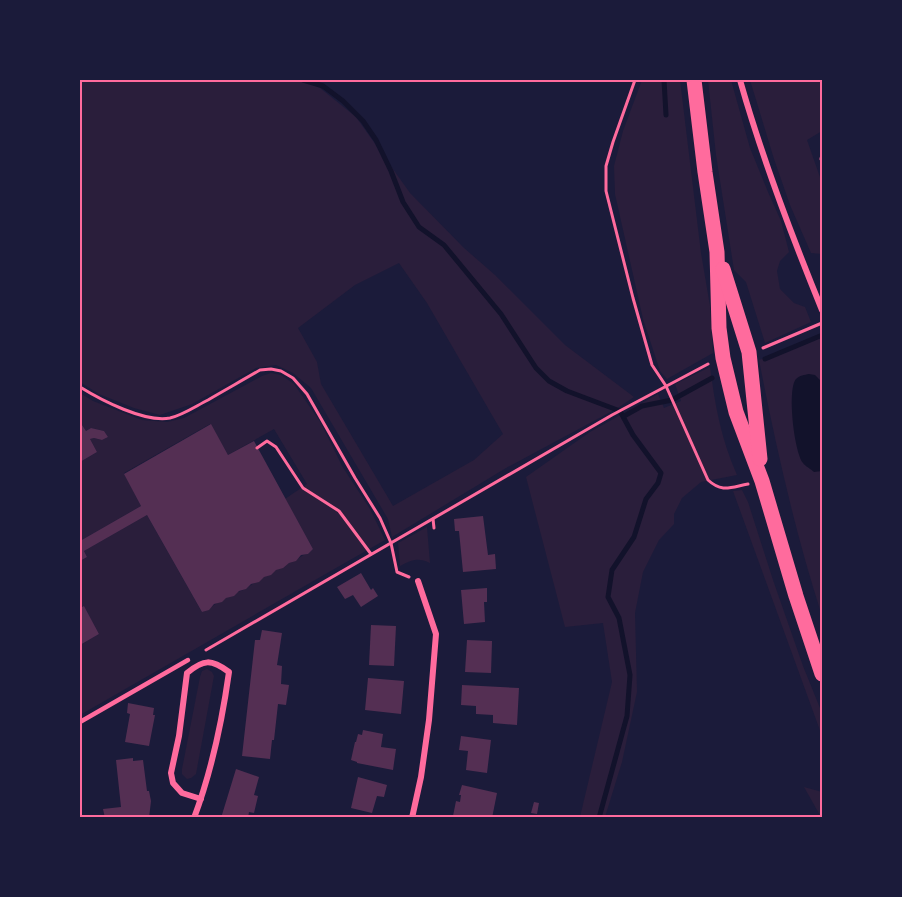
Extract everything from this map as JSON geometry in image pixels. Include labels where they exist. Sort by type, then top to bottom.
[{"type":"main road","points":[[694,80],[717,252],[723,358],[736,412],[762,481],[780,546],[822,674]]},
{"type":"main road","points":[[717,252],[748,352],[762,481]]},
{"type":"street","points":[[740,80],[766,166],[822,310]]},
{"type":"street","points":[[412,818],[421,777],[429,720],[436,634],[418,581]]},
{"type":"street","points":[[194,818],[201,799],[220,732],[229,672],[218,664],[208,661],[196,665],[187,673],[179,736],[171,773],[173,783],[182,793],[201,799]]},
{"type":"lane","points":[[80,722],[189,660]]},
{"type":"path","points":[[635,80],[606,166],[606,191],[652,364],[666,386],[708,480],[715,487],[726,489],[762,481]]},
{"type":"path","points":[[822,154],[822,161]]},
{"type":"path","points":[[80,387],[94,396],[136,414],[152,418],[170,418],[191,409],[260,370],[281,371],[293,378],[307,394],[380,518],[391,543],[397,572],[418,581]]},
{"type":"path","points":[[189,660],[666,386]]},
{"type":"path","points":[[257,447],[267,441],[276,447],[303,488],[339,511],[371,554]]},
{"type":"path","points":[[433,519],[434,528]]},
{"type":"shaded area","points":[[80,80],[310,80],[356,117],[410,193],[464,248],[495,275],[565,345],[634,397],[506,468],[392,537],[388,519],[311,388],[293,373],[276,365],[256,368],[192,404],[160,415],[134,408],[99,394],[80,382]],"holes":[[[399,263],[427,303],[503,434],[474,460],[393,506],[321,384],[317,362],[298,328],[355,285]]]},
{"type":"shaded area","points":[[642,80],[680,80],[701,253],[710,306],[713,353],[667,379],[660,371],[643,319],[615,194],[614,166],[623,131]]},
{"type":"shaded area","points":[[708,80],[731,80],[750,148],[781,221],[789,252],[780,261],[777,271],[780,289],[794,303],[805,307],[811,322],[765,343],[746,282],[734,270],[716,155]]},
{"type":"shaded area","points":[[750,80],[822,80],[822,131],[807,140],[822,183],[822,254],[811,253],[790,205]]},
{"type":"shaded area","points":[[822,337],[822,616],[787,489],[759,360]]},
{"type":"shaded area","points":[[710,367],[719,422],[737,475],[701,482],[682,498],[674,514],[674,524],[659,540],[643,572],[635,613],[637,692],[622,762],[605,817],[580,817],[612,682],[603,623],[565,627],[526,477],[590,432],[658,394],[664,408],[681,401],[675,384]]},
{"type":"shaded area","points":[[271,373],[281,375],[294,384],[321,423],[342,466],[370,509],[385,540],[80,715],[80,645],[99,634],[84,606],[80,608],[80,561],[87,557],[84,551],[147,515],[202,612],[308,554],[313,549],[285,499],[307,484],[274,429],[228,455],[210,424],[124,473],[141,506],[80,541],[80,462],[97,452],[90,439],[102,440],[108,437],[104,431],[91,428],[86,431],[82,425],[80,426],[80,393],[93,401],[142,420],[167,422],[184,418]]},
{"type":"shaded area","points":[[809,374],[815,375],[822,382],[822,471],[814,472],[804,464],[800,456],[794,434],[792,407],[793,385],[796,379]]},
{"type":"shaded area","points":[[742,490],[803,666],[822,713],[822,736],[733,491]]},
{"type":"shaded area","points":[[427,527],[430,563],[415,560],[400,566],[398,543]]},
{"type":"shaded area","points":[[207,669],[214,676],[196,774],[187,779],[182,774],[182,769],[200,677],[202,671]]},
{"type":"shaded area","points":[[804,787],[822,792],[822,817],[821,817]]},
{"type":"building","points":[[211,424],[228,455],[254,441],[313,549],[259,582],[251,584],[234,596],[202,612],[147,515],[84,551],[87,557],[80,561],[80,541],[141,506],[124,474]]},
{"type":"building","points":[[82,425],[86,431],[91,428],[104,431],[108,437],[102,440],[90,439],[97,452],[80,462],[80,426]]},
{"type":"building","points":[[483,516],[488,555],[495,554],[496,569],[463,572],[459,531],[455,531],[454,519]]},
{"type":"building","points":[[361,573],[371,590],[373,588],[378,596],[361,607],[353,595],[345,599],[337,587]]},
{"type":"building","points":[[487,588],[487,602],[484,602],[485,622],[464,624],[461,590]]},
{"type":"building","points":[[84,606],[99,634],[80,645],[80,608]]},
{"type":"building","points":[[371,625],[396,626],[394,666],[369,665]]},
{"type":"building","points":[[262,630],[282,633],[277,665],[282,666],[281,684],[289,685],[286,705],[278,704],[270,759],[242,756],[255,640],[260,640]]},
{"type":"building","points":[[467,640],[492,641],[491,673],[465,672]]},
{"type":"building","points":[[368,678],[404,681],[401,714],[365,710]]},
{"type":"building","points":[[462,685],[519,688],[517,725],[493,723],[493,715],[476,714],[476,706],[461,705]]},
{"type":"building","points":[[128,703],[154,708],[153,715],[155,715],[149,746],[125,742],[130,714],[127,713]]},
{"type":"building","points":[[363,730],[383,734],[381,747],[396,749],[393,770],[351,760],[358,734],[362,735]]},
{"type":"building","points":[[461,736],[491,740],[487,773],[466,770],[468,751],[459,750]]},
{"type":"building","points":[[133,758],[133,761],[143,760],[147,791],[149,791],[151,801],[149,818],[105,818],[103,809],[121,807],[116,760]]},
{"type":"building","points":[[236,769],[259,777],[254,795],[258,796],[254,813],[249,812],[248,818],[221,818]]},
{"type":"building","points":[[358,777],[387,785],[384,797],[377,796],[372,813],[351,808]]},
{"type":"building","points":[[462,785],[497,793],[492,818],[453,816],[456,801],[460,802],[461,795],[459,795]]},
{"type":"building","points":[[534,802],[539,803],[537,814],[531,813]]},
{"type":"waterway","points":[[303,80],[323,86],[343,101],[363,121],[376,140],[403,202],[419,227],[444,245],[501,314],[536,368],[549,381],[567,391],[620,411],[633,435],[661,473],[658,483],[646,499],[634,537],[612,570],[608,597],[619,618],[630,675],[627,716],[599,818]]},
{"type":"waterway","points":[[664,80],[666,115]]},
{"type":"waterway","points":[[765,359],[820,336]]},
{"type":"waterway","points":[[624,416],[642,406],[672,400],[712,378]]}]
